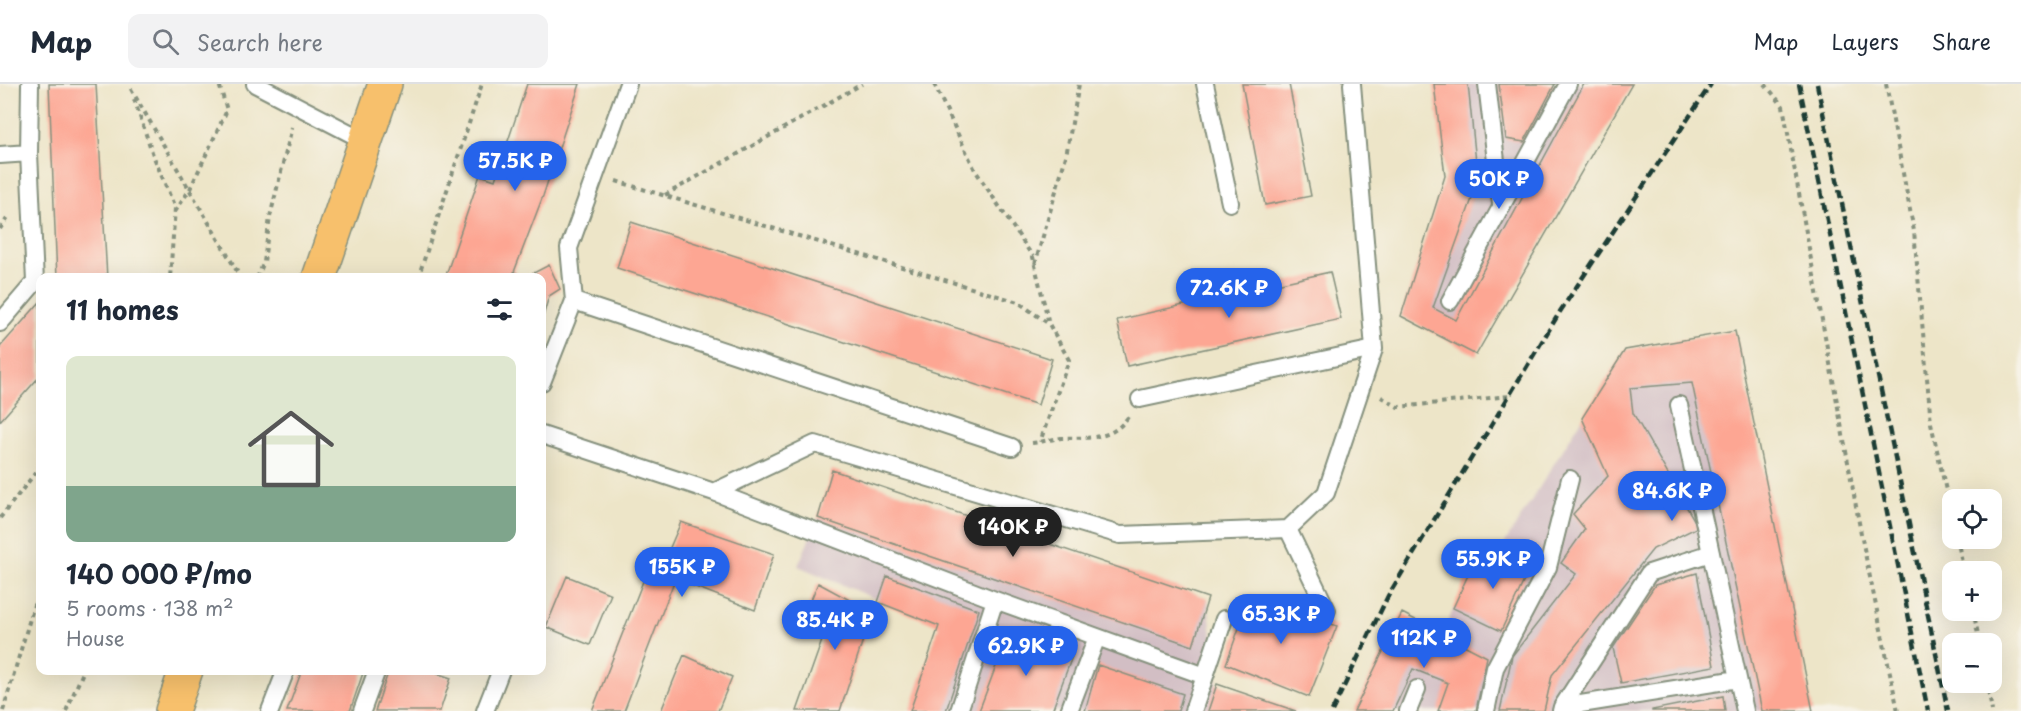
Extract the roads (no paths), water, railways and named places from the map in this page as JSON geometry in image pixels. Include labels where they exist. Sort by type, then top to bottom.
[{"type":"main road","points":[[321,273],[386,84]]},
{"type":"main road","points":[[172,711],[184,675]]},
{"type":"lane","points":[[0,322],[34,282],[29,153],[30,84]]},
{"type":"lane","points":[[255,84],[367,142]]},
{"type":"lane","points":[[546,372],[574,301],[569,248],[628,84]]},
{"type":"lane","points":[[1205,84],[1230,203]]},
{"type":"lane","points":[[714,492],[815,444],[1120,536],[1288,529],[1326,494],[1374,349],[1352,84]]},
{"type":"lane","points":[[1487,84],[1501,204]]},
{"type":"lane","points":[[1450,302],[1568,84]]},
{"type":"lane","points":[[0,155],[29,153]]},
{"type":"lane","points":[[574,301],[1012,447]]},
{"type":"lane","points":[[1140,399],[1374,349]]},
{"type":"lane","points":[[1679,405],[1745,711]]},
{"type":"lane","points":[[546,436],[714,492],[995,600],[1204,676]]},
{"type":"lane","points":[[1486,711],[1495,668],[1548,567],[1570,479]]},
{"type":"lane","points":[[1288,529],[1327,610]]},
{"type":"lane","points":[[1561,709],[1649,573],[1711,554]]},
{"type":"lane","points":[[959,711],[995,600]]},
{"type":"lane","points":[[1192,711],[1224,619]]},
{"type":"lane","points":[[1069,711],[1097,637]]},
{"type":"lane","points":[[270,711],[284,675]]},
{"type":"lane","points":[[362,711],[375,675]]},
{"type":"lane","points":[[485,711],[499,675]]},
{"type":"lane","points":[[1561,709],[1738,679]]},
{"type":"lane","points":[[1408,711],[1417,689]]},
{"type":"railway","points":[[1332,711],[1388,596],[1561,310],[1711,84]]},
{"type":"railway","points":[[1799,84],[1928,711]]},
{"type":"railway","points":[[1817,84],[1948,711]]}]
